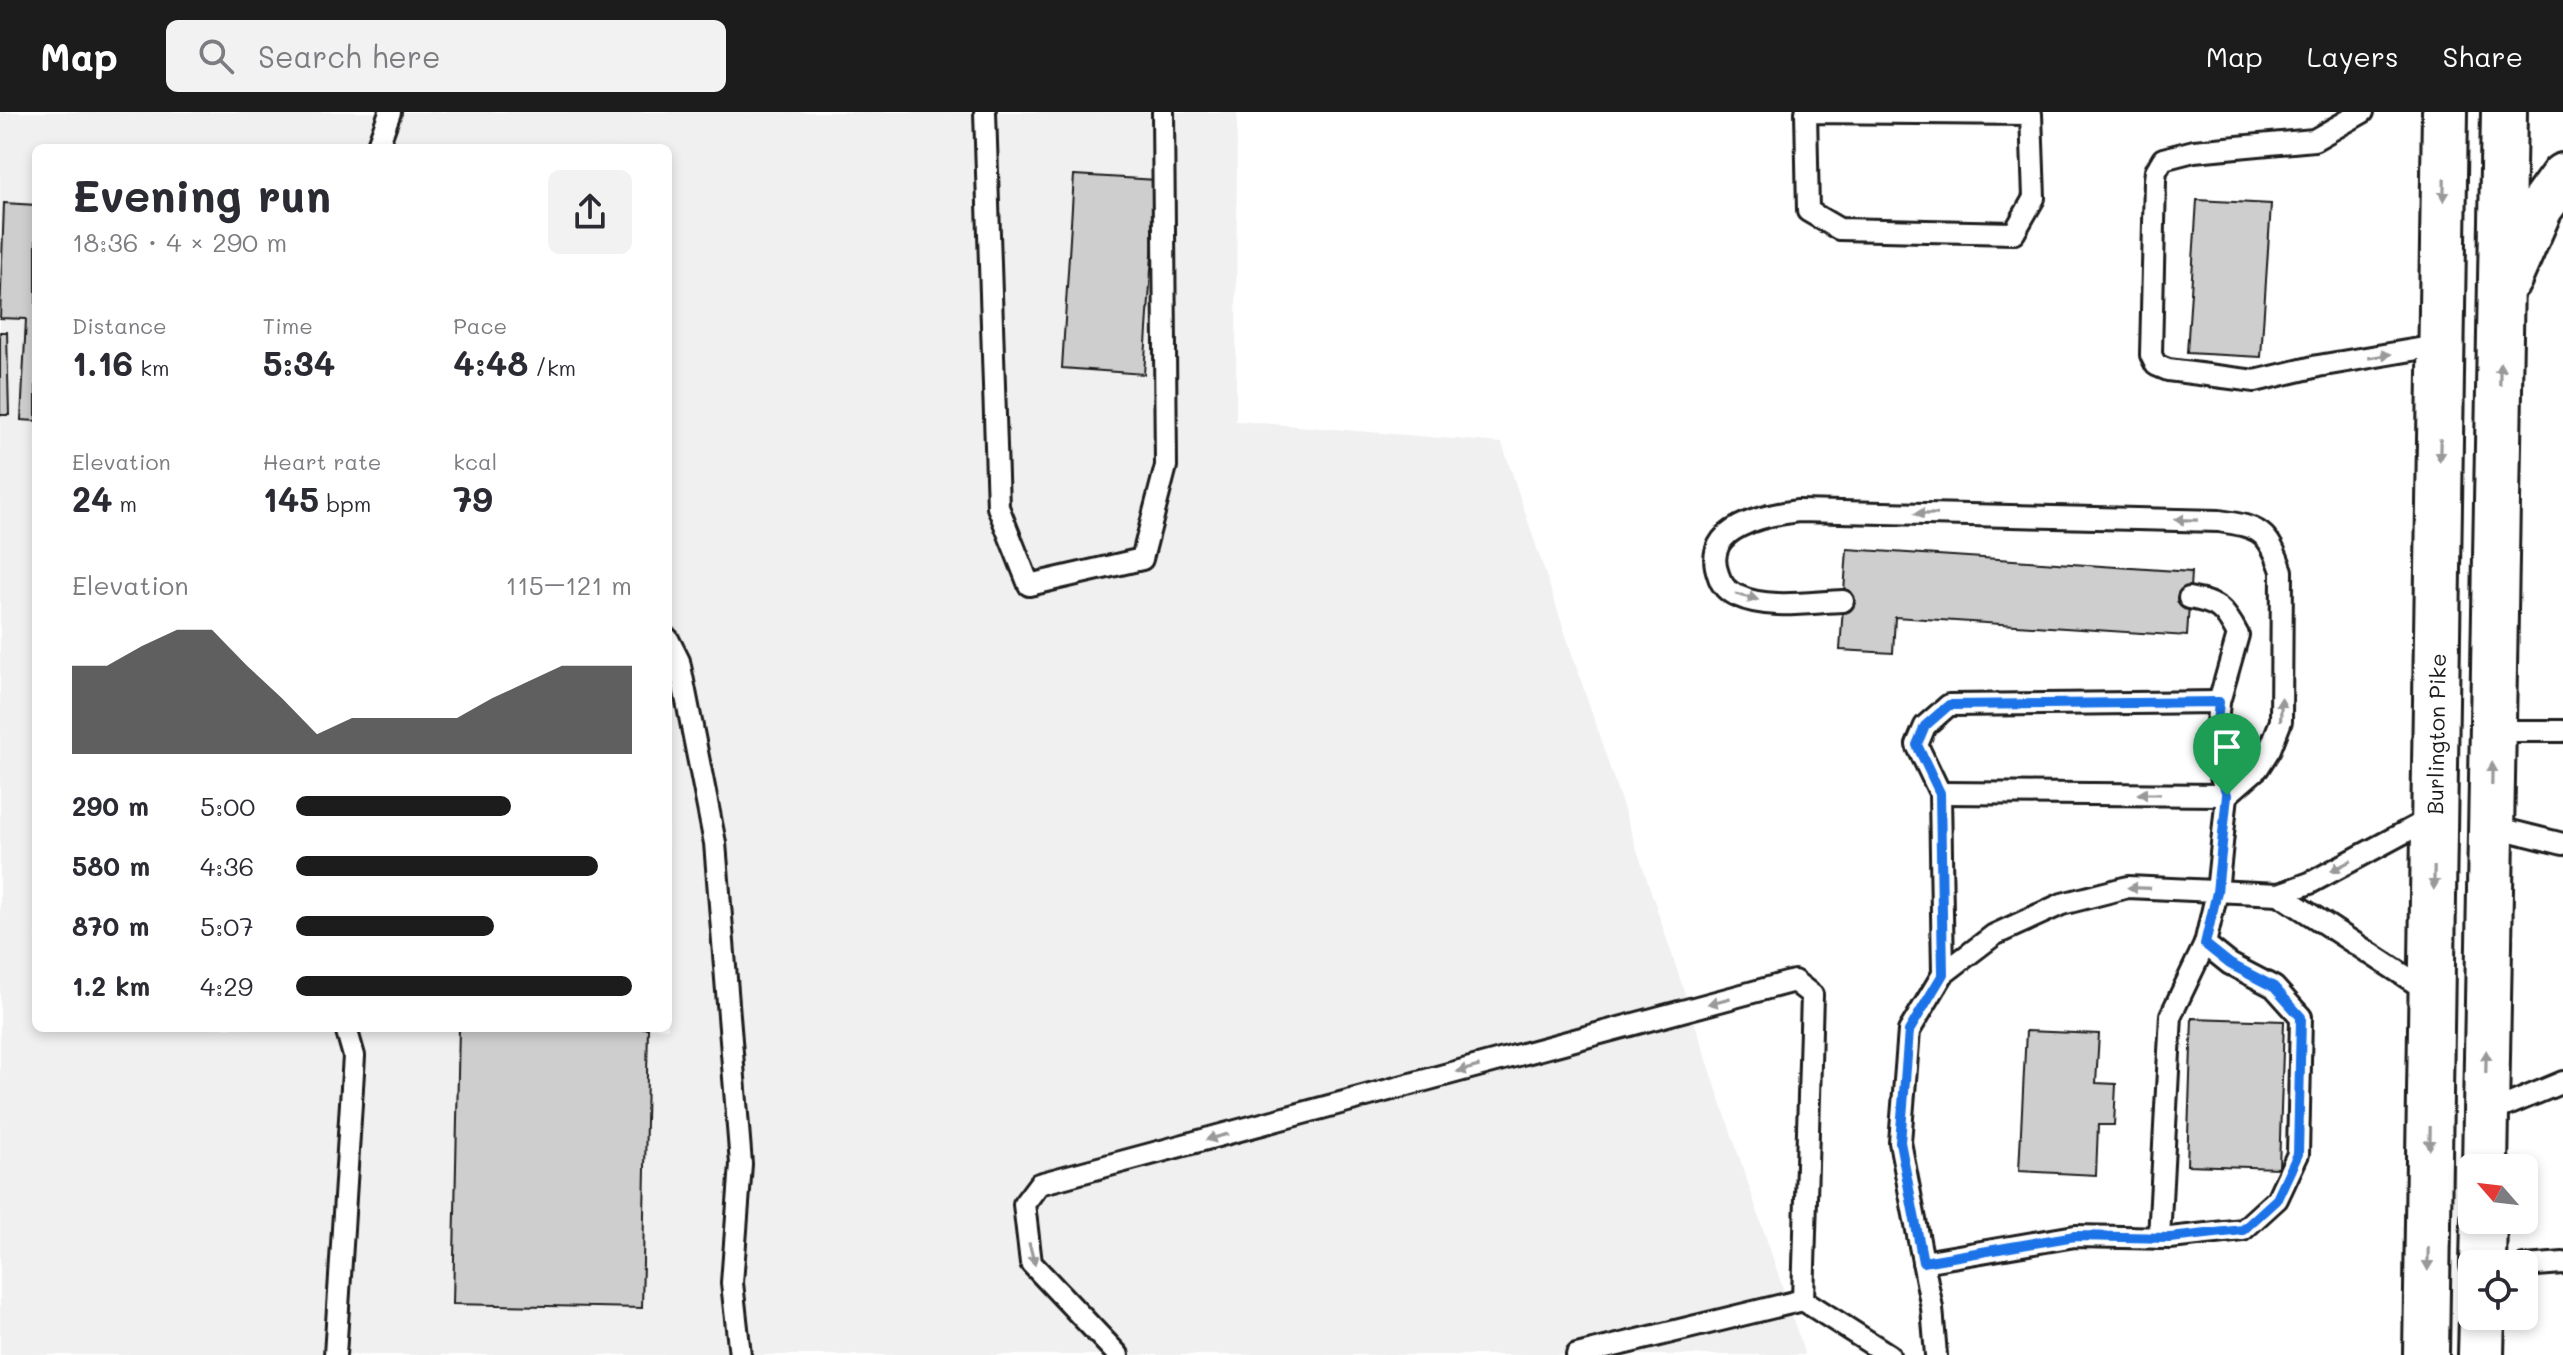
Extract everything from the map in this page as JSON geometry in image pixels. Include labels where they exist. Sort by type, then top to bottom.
[{"type":"highway","name":"Burlington Pike","points":[[2426,1355],[2445,112]]},
{"type":"highway","points":[[2485,1154],[2504,112]]},
{"type":"highway","points":[[2501,295],[2540,208],[2563,176]]},
{"type":"highway","points":[[2481,1355],[2482,1330]]},
{"type":"lane","points":[[378,144],[390,112]]},
{"type":"lane","points":[[985,112],[998,507],[1029,585],[1142,559],[1166,466],[1163,112]]},
{"type":"lane","points":[[1806,112],[2031,113],[2034,198],[2014,233],[1839,229],[1808,211],[1806,112]]},
{"type":"lane","points":[[2363,112],[2314,140],[2194,151],[2163,159],[2155,180],[2151,355],[2156,365],[2168,370],[2255,381],[2318,366],[2442,345]]},
{"type":"lane","points":[[1843,601],[1773,603],[1738,597],[1722,586],[1715,565],[1719,546],[1735,528],[1749,521],[1763,515],[1798,511],[2219,521],[2258,529],[2274,548],[2282,571],[2281,721],[2270,749],[2258,768],[2227,795],[1940,793]]},
{"type":"lane","points":[[2159,1238],[2171,1015],[2205,944],[2217,892],[2227,795],[2214,755],[2219,702],[2238,635],[2229,617],[2215,603],[2189,598]]},
{"type":"lane","points":[[672,647],[679,661],[715,843],[741,1164],[732,1283],[740,1355]]},
{"type":"lane","points":[[1943,974],[1940,793],[1917,745],[1925,726],[1949,705],[2219,702]]},
{"type":"lane","points":[[2493,731],[2563,731]]},
{"type":"lane","points":[[1936,1355],[1932,1308],[1900,1142],[1909,1031],[1943,974],[1994,935],[2062,904],[2128,887],[2279,894],[2310,883],[2435,816]]},
{"type":"lane","points":[[2491,826],[2563,844]]},
{"type":"lane","points":[[2279,894],[2432,994]]},
{"type":"lane","points":[[1923,1262],[2075,1236],[2159,1238],[2243,1230],[2277,1199],[2298,1154],[2301,1017],[2274,987],[2230,964],[2205,944]]},
{"type":"lane","points":[[1118,1355],[1031,1263],[1024,1204],[1039,1184],[1794,981],[1812,995],[1803,1300]]},
{"type":"lane","points":[[335,1355],[354,1056],[347,1032]]},
{"type":"lane","points":[[2486,1114],[2563,1082]]},
{"type":"lane","points":[[2538,1265],[2563,1263]]},
{"type":"lane","points":[[1577,1355],[1803,1300],[1889,1355]]},
{"type":"shaded area","points":[[0,112],[1237,112],[1236,421],[1502,443],[1805,1355],[0,1355]]},
{"type":"building","points":[[1074,175],[1157,180],[1144,374],[1062,368]]},
{"type":"building","points":[[2197,200],[2271,204],[2261,357],[2187,353]]},
{"type":"building","points":[[4,203],[32,205],[32,421],[21,420],[26,319],[0,318]]},
{"type":"building","points":[[0,332],[7,332],[9,415],[0,415]]},
{"type":"building","points":[[1847,549],[2191,572],[2187,636],[1895,617],[1893,653],[1840,650]]},
{"type":"building","points":[[2192,1018],[2284,1021],[2279,1168],[2187,1165]]},
{"type":"building","points":[[2026,1031],[2099,1034],[2096,1083],[2116,1084],[2114,1125],[2098,1125],[2096,1175],[2019,1171]]},
{"type":"building","points":[[459,1032],[648,1032],[642,1308],[453,1304]]},
{"type":"route","points":[[2219,702],[2214,755],[2227,795],[2217,892],[2205,944],[2230,964],[2274,987],[2301,1017],[2298,1154],[2277,1199],[2243,1230],[2170,1238],[2075,1236],[1923,1262],[1900,1142],[1909,1031],[1943,974],[1940,793],[1917,745],[1925,726],[1949,705],[2219,702]]}]
